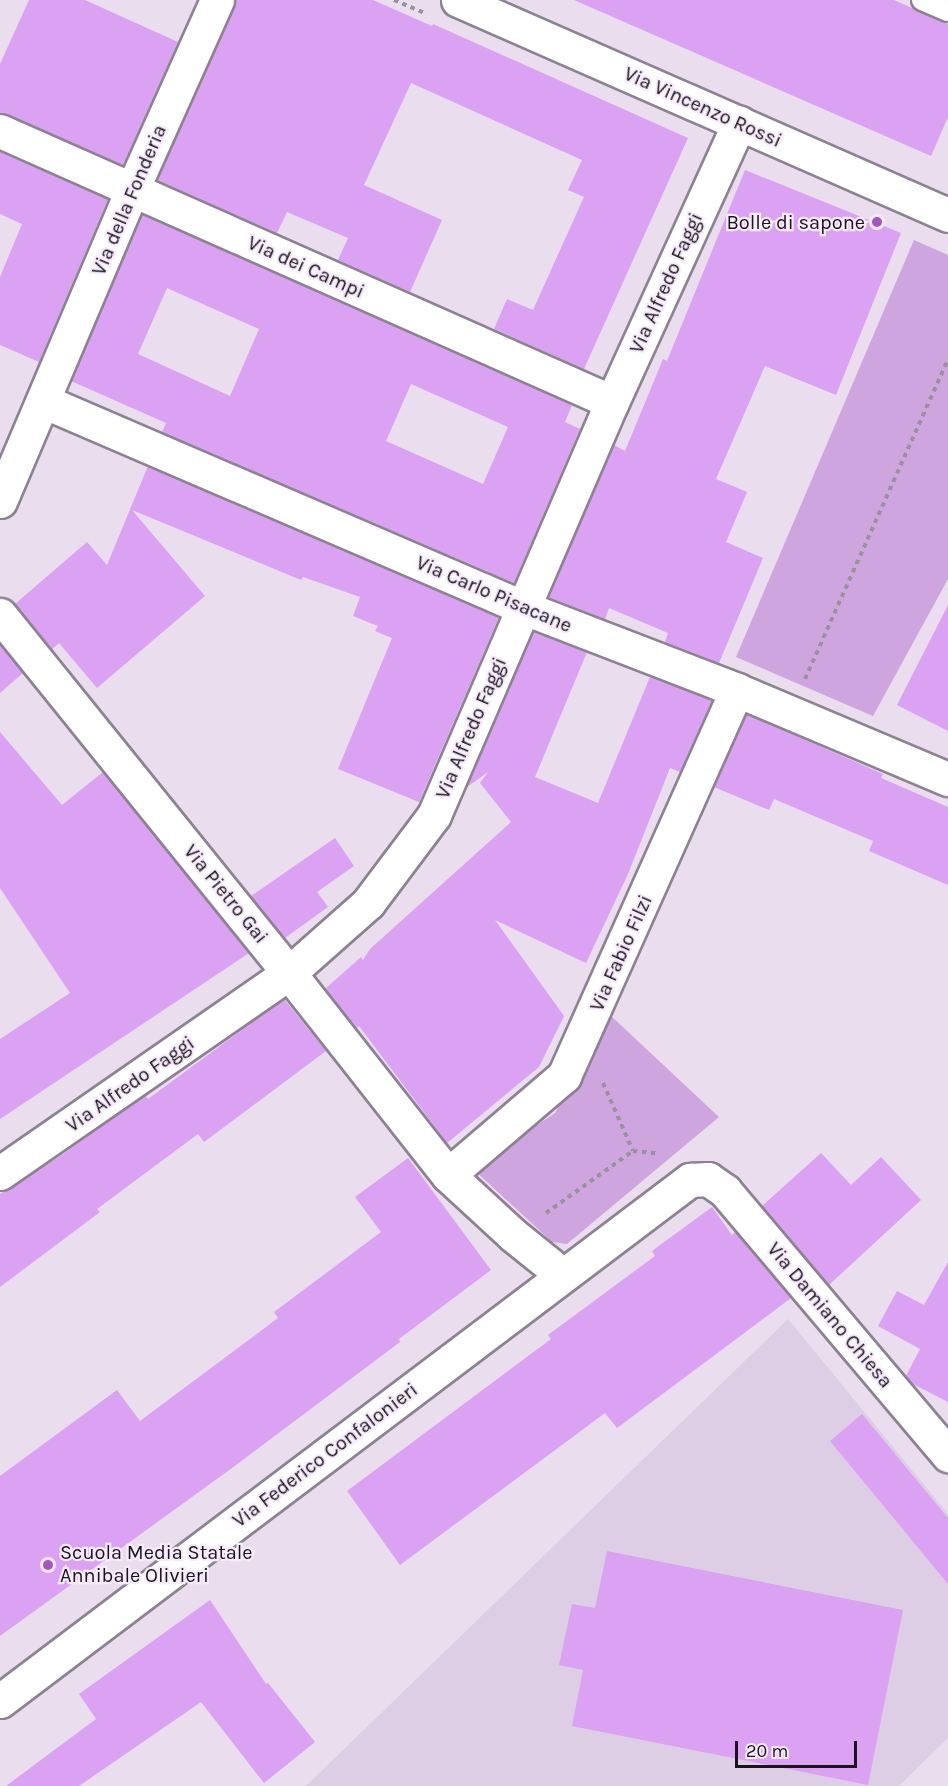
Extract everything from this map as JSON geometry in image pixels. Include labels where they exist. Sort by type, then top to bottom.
[{"type":"street","name":"Via della Fonderia","points":[[0,501],[132,190],[218,0]]},
{"type":"street","name":"Via Vincenzo Rossi","points":[[458,0],[947,211]]},
{"type":"street","name":"Via Alfredo Faggi","points":[[0,1173],[290,973],[368,903],[434,815],[612,402],[739,123]]},
{"type":"street","name":"Via dei Campi","points":[[0,131],[612,402]]},
{"type":"street","name":"Via Carlo Pisacane","points":[[43,401],[522,607],[738,690],[948,779]]},
{"type":"street","name":"Via Pietro Gai","points":[[0,615],[290,973],[448,1175],[513,1235],[563,1275]]},
{"type":"street","name":"Via Fabio Filzi","points":[[448,1175],[564,1076],[738,690]]},
{"type":"street","name":"Via Federico Confalonieri","points":[[0,1701],[690,1180],[708,1179]]},
{"type":"street","name":"Via Damiano Chiesa","points":[[708,1179],[725,1191],[947,1450]]},
{"type":"lane","points":[[922,0],[948,11]]},
{"type":"path","points":[[790,712],[948,360]]},
{"type":"path","points":[[583,1038],[633,1151]]},
{"type":"path","points":[[513,1235],[633,1151],[662,1155]]},
{"type":"shaded area","points":[[914,240],[948,255],[948,579],[873,716],[736,657]]},
{"type":"shaded area","points":[[610,1015],[719,1117],[567,1244],[552,1242],[472,1168],[555,1113]]},
{"type":"shaded area","points":[[788,1319],[948,1514],[948,1738],[899,1786],[306,1786]]},
{"type":"building","points":[[29,0],[85,0],[178,42],[123,165],[0,113],[0,64]]},
{"type":"building","points":[[235,0],[373,0],[432,26],[433,24],[688,138],[584,369],[494,329],[507,299],[533,310],[584,197],[568,190],[582,160],[411,83],[364,185],[442,220],[410,292],[338,260],[348,238],[287,212],[277,233],[157,180]]},
{"type":"building","points":[[574,0],[894,0],[948,24],[948,117],[931,156]]},
{"type":"building","points":[[0,152],[108,199],[39,362],[0,345],[0,277],[22,224],[0,214]]},
{"type":"building","points":[[745,170],[901,233],[836,395],[765,366],[716,479],[747,492],[726,542],[763,558],[719,663],[665,642],[668,633],[609,608],[605,619],[548,597],[614,445],[625,451],[663,359],[667,361]]},
{"type":"building","points":[[142,214],[572,405],[565,422],[580,429],[514,583],[162,432],[166,423],[71,381]],"holes":[[[167,288],[259,329],[230,396],[138,354]],[[411,384],[508,427],[483,484],[386,441]]]},
{"type":"building","points":[[148,466],[499,617],[419,802],[338,769],[392,638],[375,631],[378,626],[353,616],[360,597],[303,577],[301,580],[132,510],[205,596],[97,688],[59,643],[52,649],[15,604],[87,542],[107,565]]},
{"type":"building","points":[[948,605],[948,731],[897,705]]},
{"type":"building","points":[[533,632],[587,652],[535,777],[598,803],[650,677],[712,700],[680,772],[670,768],[628,874],[586,963],[495,920],[564,1016],[539,1067],[447,1143],[359,1026],[357,1028],[325,989],[361,957],[363,960],[370,949],[511,822],[480,783],[488,772],[467,787]]},
{"type":"building","points":[[0,645],[23,673],[0,693]]},
{"type":"building","points":[[747,714],[883,774],[881,778],[948,807],[948,885],[869,851],[873,841],[774,799],[769,810],[714,787]]},
{"type":"building","points":[[0,732],[62,805],[103,772],[249,953],[0,1119],[0,1039],[70,993],[0,888]]},
{"type":"building","points":[[335,838],[354,866],[317,892],[328,907],[285,938],[251,896]]},
{"type":"building","points":[[284,999],[326,1051],[204,1142],[198,1134],[97,1209],[100,1212],[0,1287],[0,1194],[59,1157],[145,1095],[148,1099]]},
{"type":"building","points":[[821,1153],[851,1185],[881,1157],[921,1200],[829,1285],[762,1206]]},
{"type":"building","points":[[408,1158],[491,1270],[399,1339],[400,1342],[232,1468],[0,1636],[0,1476],[117,1390],[140,1421],[278,1318],[274,1312],[381,1232],[355,1197]]},
{"type":"building","points":[[712,1207],[732,1235],[735,1232],[791,1298],[617,1428],[605,1413],[400,1565],[347,1491],[551,1339],[548,1335],[655,1256],[652,1251]]},
{"type":"building","points":[[948,1262],[948,1402],[911,1383],[906,1376],[920,1349],[878,1326],[897,1291],[924,1305]]},
{"type":"building","points":[[862,1414],[948,1518],[948,1584],[830,1441]]},
{"type":"building","points":[[607,1551],[903,1610],[868,1785],[572,1726],[583,1670],[559,1665],[572,1604],[595,1608]]},
{"type":"building","points":[[210,1600],[266,1684],[268,1683],[315,1742],[264,1783],[201,1702],[79,1786],[6,1786],[96,1719],[79,1694]]},
{"type":"place","name":"Bolle di sapone","points":[[877,222]]},
{"type":"place","name":"Scuola Media Statale Annibale Olivieri","points":[[48,1565]]}]
